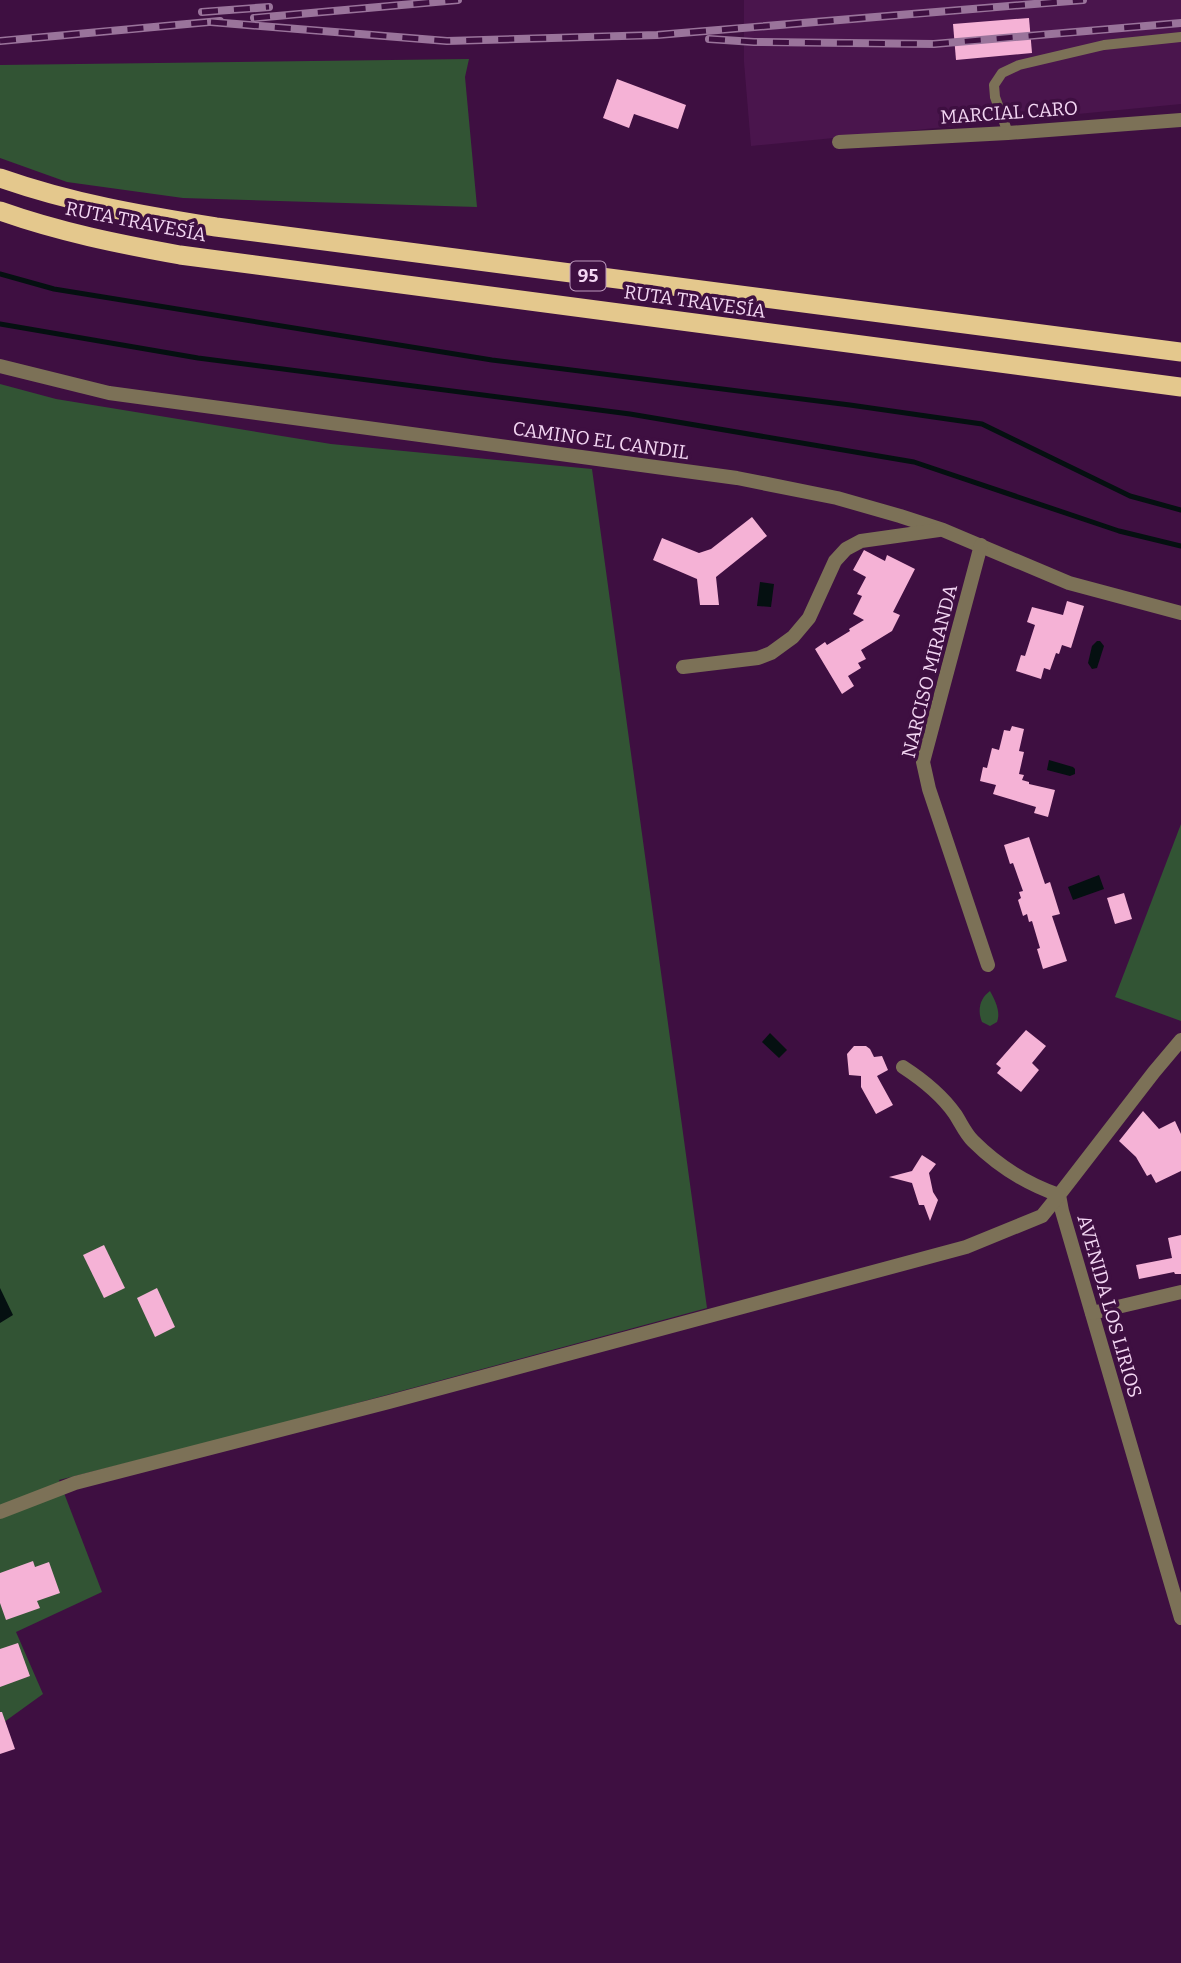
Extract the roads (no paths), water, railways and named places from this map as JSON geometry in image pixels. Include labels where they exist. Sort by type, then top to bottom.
[{"type":"highway","name":"RUTA TRAVESÍA","points":[[0,178],[92,206],[216,227],[1181,352]]},
{"type":"highway","name":"RUTA TRAVESÍA","points":[[0,211],[61,230],[180,255],[1181,387]]},
{"type":"street","name":"MARCIAL CARO","points":[[839,142],[1181,120]]},
{"type":"street","name":"CAMINO EL CANDIL","points":[[0,366],[109,393],[737,478],[837,498],[943,530],[1069,583],[1181,613]]},
{"type":"street","points":[[683,667],[758,658],[783,645],[809,618],[835,561],[853,544],[943,530]]},
{"type":"street","name":"NARCISO MIRANDA","points":[[981,545],[923,762],[929,789],[988,965]]},
{"type":"street","name":"AVENIDA LOS LIRIOS","points":[[1181,1040],[1059,1195],[1181,1618]]},
{"type":"street","points":[[0,1512],[75,1483],[966,1247],[1042,1216],[1059,1195],[1032,1185],[989,1155],[972,1140],[955,1114],[924,1080],[903,1068]]},
{"type":"street","points":[[1092,1313],[1181,1292]]},
{"type":"lane","points":[[1008,132],[995,97],[994,85],[1002,73],[1019,65],[1104,45],[1181,37]]},
{"type":"waterway","points":[[0,274],[54,289],[492,360],[982,424],[1130,496],[1181,510]]},
{"type":"waterway","points":[[0,324],[198,358],[630,414],[914,462],[1119,531],[1181,546]]},
{"type":"railway","points":[[254,18],[458,0]]},
{"type":"railway","points":[[211,22],[447,41],[657,35],[1083,0]]},
{"type":"railway","points":[[202,12],[269,7]]},
{"type":"railway","points":[[0,41],[220,21]]},
{"type":"railway","points":[[709,39],[934,44],[1181,23]]}]
